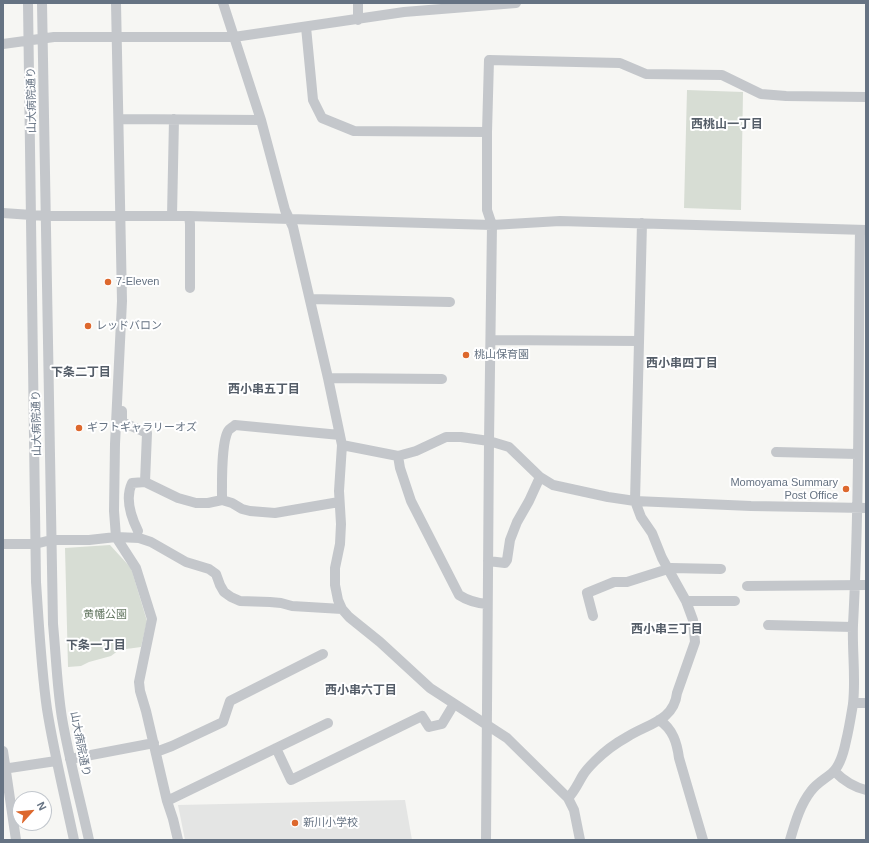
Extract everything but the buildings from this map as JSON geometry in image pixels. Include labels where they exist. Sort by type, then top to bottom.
[{"type":"street","name":"山大病院通り","points":[[28,3],[36,582],[44,681],[56,761],[74,840]]},
{"type":"street","name":"山大病院通り","points":[[42,3],[53,624],[62,717],[89,840]]},
{"type":"street","points":[[116,3],[122,301],[116,392],[114,511],[116,537],[136,568],[152,619],[139,682],[140,691],[178,840]]},
{"type":"street","points":[[223,3],[261,120],[285,210],[292,227],[310,299],[341,440],[339,502],[341,524],[340,544],[335,568],[335,585],[338,600],[349,617],[380,642],[430,688],[507,738],[568,798],[574,810],[580,840]]},
{"type":"street","points":[[358,3],[358,20]]},
{"type":"street","points":[[3,44],[42,39],[116,36],[234,37],[358,20],[404,12],[516,3]]},
{"type":"street","points":[[306,27],[313,100],[322,118],[354,131],[487,132]]},
{"type":"street","points":[[486,840],[492,225],[487,210],[489,60],[620,64],[646,74],[722,75],[761,94],[866,98]]},
{"type":"street","points":[[119,119],[261,120]]},
{"type":"street","points":[[172,216],[174,119]]},
{"type":"street","points":[[3,213],[46,216],[120,215],[289,218],[492,225],[560,220],[863,230],[858,454],[862,508],[861,585],[853,627],[853,703],[846,742],[834,771],[826,778],[818,782],[810,791],[797,816],[790,840]]},
{"type":"street","points":[[189,216],[190,288]]},
{"type":"street","points":[[568,798],[583,775],[596,760],[627,736],[668,714],[676,701],[686,665],[695,642],[693,620],[686,601],[668,570],[652,533],[641,517],[635,501],[642,223]]},
{"type":"street","points":[[310,299],[450,302]]},
{"type":"street","points":[[491,340],[639,341]]},
{"type":"street","points":[[328,378],[442,379]]},
{"type":"street","points":[[116,392],[123,396],[122,422],[147,433],[145,482]]},
{"type":"street","points":[[222,500],[225,441],[228,430],[235,425],[341,440],[398,456],[416,451],[446,437],[461,437],[489,441],[509,447],[540,477],[553,485],[608,497],[635,501],[751,506],[862,508]]},
{"type":"street","points":[[776,452],[858,454]]},
{"type":"street","points":[[398,456],[400,468],[411,501],[459,595],[466,600],[488,604]]},
{"type":"street","points":[[488,562],[505,563],[507,560],[510,540],[517,522],[540,477]]},
{"type":"street","points":[[138,531],[130,510],[130,489],[132,483],[145,482],[178,498],[196,503],[208,503],[222,500],[246,510],[276,513],[339,502]]},
{"type":"street","points":[[3,544],[35,544],[51,540],[89,540],[116,537],[139,538],[151,542],[186,562],[209,569],[216,574],[224,592],[240,601],[281,603],[292,606],[342,608]]},
{"type":"street","points":[[593,616],[587,593],[614,582],[627,582],[671,568],[722,569]]},
{"type":"street","points":[[747,586],[861,585]]},
{"type":"street","points":[[686,601],[735,600]]},
{"type":"street","points":[[768,625],[853,627]]},
{"type":"street","points":[[70,759],[172,746],[224,722],[230,701],[323,654]]},
{"type":"street","points":[[853,703],[866,703]]},
{"type":"street","points":[[276,748],[291,780],[422,716],[429,727],[442,724],[454,704]]},
{"type":"street","points":[[659,720],[670,730],[678,746],[679,758],[703,840]]},
{"type":"street","points":[[167,801],[328,723]]},
{"type":"street","points":[[3,751],[7,802],[16,840]]},
{"type":"street","points":[[4,769],[56,761]]},
{"type":"street","points":[[834,771],[841,778],[855,787],[866,790]]},
{"type":"shaded area","name":"新川小学校","points":[[405,800],[412,840],[185,840],[178,805]]},
{"type":"green space","points":[[687,90],[743,92],[741,210],[684,208]]},
{"type":"green space","name":"黄幡公園","points":[[110,545],[131,568],[147,621],[141,647],[119,650],[111,656],[89,662],[81,666],[68,667],[65,548]]},
{"type":"place","name":"7-Eleven","points":[[108,282]]},
{"type":"place","name":"レッドバロン","points":[[88,326]]},
{"type":"place","name":"桃山保育園","points":[[466,355]]},
{"type":"place","name":"ギフトギャラリーオズ","points":[[79,428]]},
{"type":"place","name":"Momoyama Summary Post Office","points":[[846,489]]},
{"type":"place","name":"新川小学校","points":[[295,823]]},
{"type":"district","name":"西桃山一丁目","points":[[727,125]]},
{"type":"district","name":"西小串四丁目","points":[[682,364]]},
{"type":"district","name":"下条二丁目","points":[[81,373]]},
{"type":"district","name":"西小串五丁目","points":[[264,390]]},
{"type":"district","name":"西小串三丁目","points":[[667,630]]},
{"type":"district","name":"下条一丁目","points":[[96,646]]},
{"type":"district","name":"西小串六丁目","points":[[361,691]]}]
